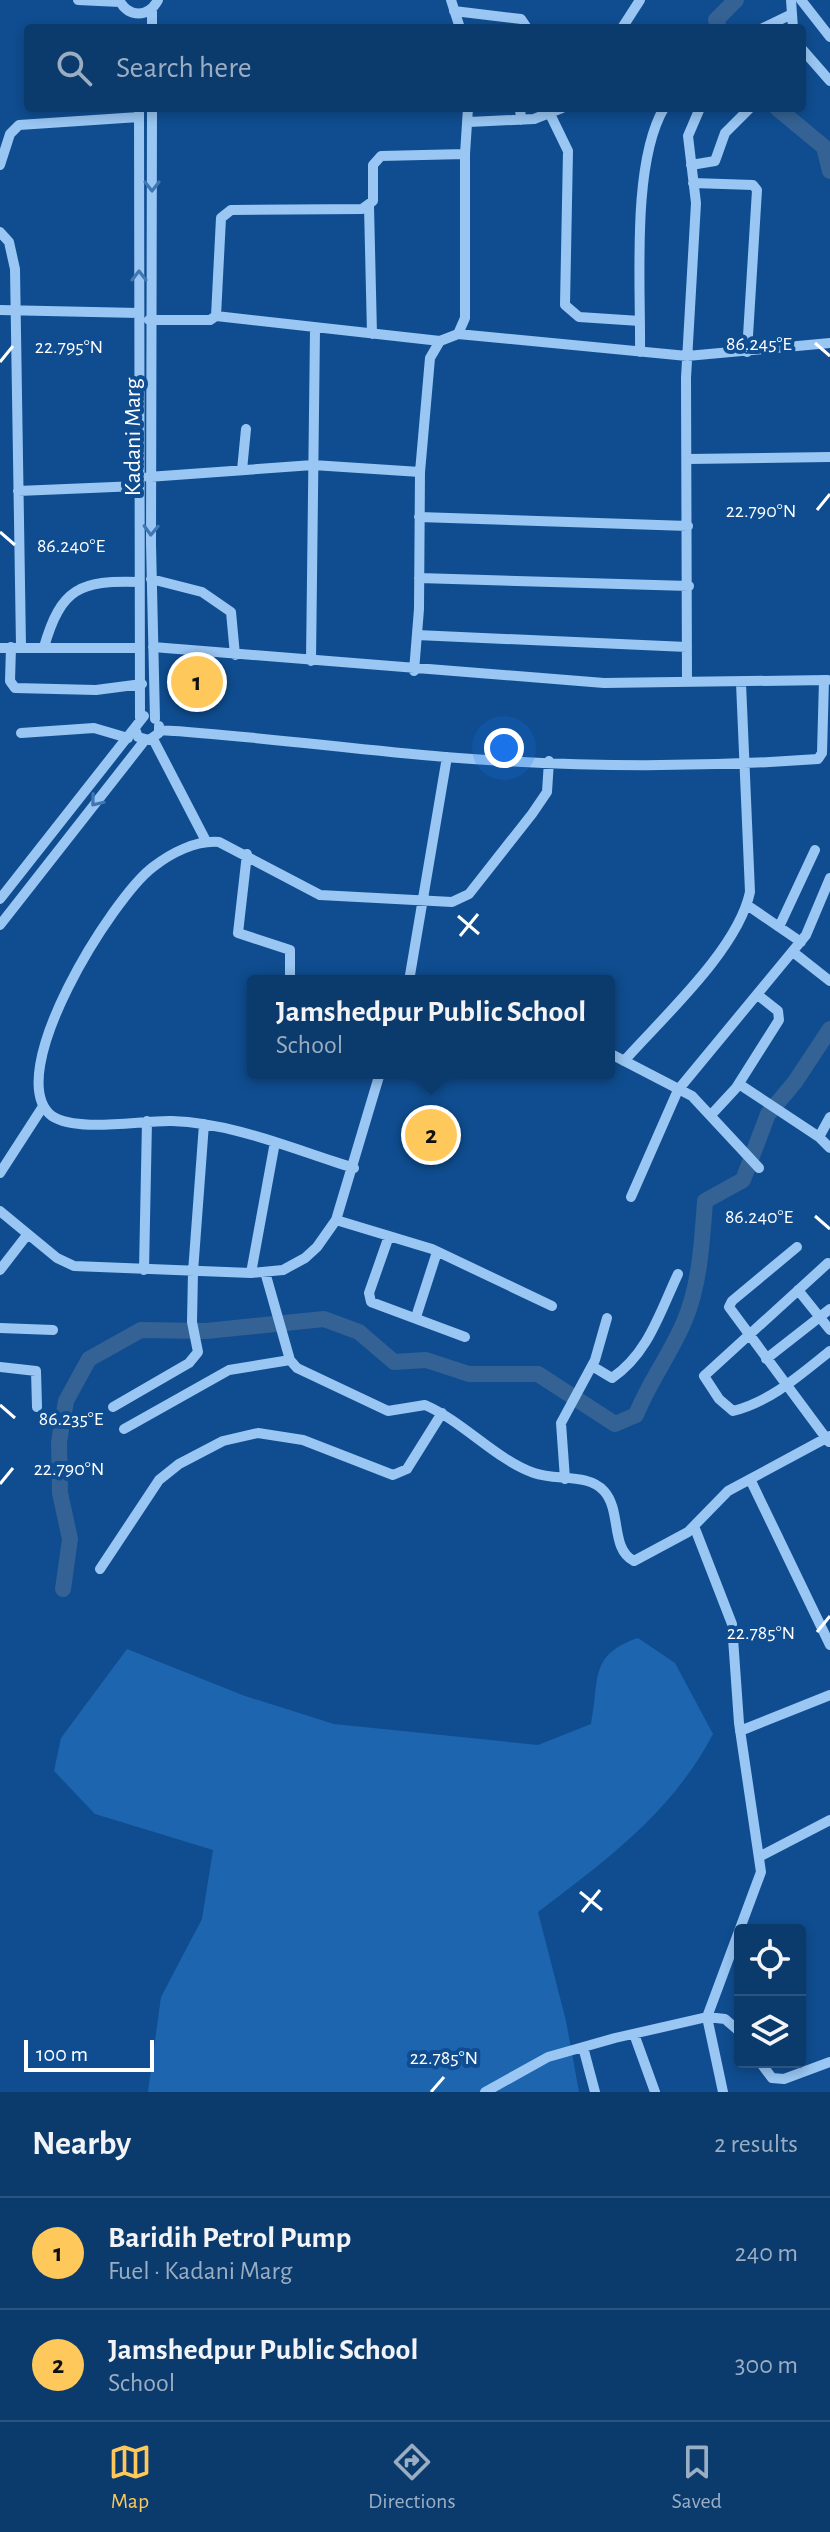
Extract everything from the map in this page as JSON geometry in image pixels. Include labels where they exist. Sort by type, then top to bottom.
[{"type":"street","points":[[78,0],[119,1],[133,19],[155,5]]},
{"type":"street","points":[[625,24],[640,0]]},
{"type":"street","points":[[791,0],[793,24]]},
{"type":"street","points":[[801,0],[830,37]]},
{"type":"street","points":[[453,5],[521,19],[524,24]]},
{"type":"street","points":[[771,24],[792,14]]},
{"type":"street","points":[[806,54],[830,81]]},
{"type":"street","points":[[0,165],[10,134],[19,125],[139,112]]},
{"type":"street","name":"Kadani Marg","points":[[139,112],[140,718]]},
{"type":"street","name":"Kadani Marg","points":[[152,112],[153,732]]},
{"type":"street","points":[[458,334],[465,318],[465,154],[468,112]]},
{"type":"street","points":[[520,112],[521,120]]},
{"type":"street","points":[[469,122],[521,120],[554,112]]},
{"type":"street","points":[[640,352],[642,207],[651,140],[662,112]]},
{"type":"street","points":[[687,682],[687,356],[695,239],[688,136],[698,112]]},
{"type":"street","points":[[691,165],[712,164],[725,133],[746,112]]},
{"type":"street","points":[[550,114],[568,151],[565,305],[579,317],[640,321]]},
{"type":"street","points":[[372,334],[369,206],[373,201],[373,165],[381,156],[465,154]]},
{"type":"street","points":[[693,183],[753,185],[757,190],[747,352]]},
{"type":"street","points":[[216,316],[221,218],[225,213],[239,208],[369,206]]},
{"type":"street","points":[[0,232],[14,253],[18,491],[10,681],[15,688],[96,690],[142,684]]},
{"type":"street","points":[[0,310],[15,308],[153,320],[210,320],[216,316],[440,341],[458,334],[687,356],[830,343]]},
{"type":"street","points":[[311,661],[315,329]]},
{"type":"street","points":[[414,671],[420,472],[430,358],[440,341]]},
{"type":"street","points":[[242,470],[246,429]]},
{"type":"street","points":[[688,459],[830,457]]},
{"type":"street","points":[[18,491],[138,482],[153,476],[313,465],[420,472]]},
{"type":"street","points":[[419,517],[688,526]]},
{"type":"street","points":[[419,578],[689,586]]},
{"type":"street","points":[[151,579],[202,592],[231,612],[235,655]]},
{"type":"street","points":[[44,647],[53,615],[76,589],[100,580],[139,582]]},
{"type":"street","points":[[417,635],[687,647]]},
{"type":"street","points":[[11,647],[140,648]]},
{"type":"street","points":[[21,733],[94,728],[131,734],[153,732],[447,757],[549,761],[745,764],[820,757],[827,680],[604,683],[414,671],[153,647]]},
{"type":"street","points":[[624,1061],[725,945],[747,905],[750,892],[741,683]]},
{"type":"street","points":[[0,899],[131,734],[140,718],[153,732],[206,841]]},
{"type":"street","points":[[0,925],[153,732]]},
{"type":"street","points":[[410,975],[447,757]]},
{"type":"street","points":[[354,1168],[275,1142],[204,1124],[65,1122],[42,1108],[36,1095],[34,1067],[45,1024],[58,996],[133,886],[174,853],[206,841],[219,842],[247,854],[320,895],[452,902],[469,894],[547,792],[549,761]]},
{"type":"street","points":[[779,927],[815,850]]},
{"type":"street","points":[[247,854],[238,933],[290,950],[290,975]]},
{"type":"street","points":[[631,1197],[678,1090],[801,942],[830,878]]},
{"type":"street","points":[[747,905],[801,942]]},
{"type":"street","points":[[793,952],[830,981]]},
{"type":"street","points":[[711,1115],[739,1084],[780,1017],[759,996]]},
{"type":"street","points":[[615,1056],[692,1096],[746,1158],[759,1168]]},
{"type":"street","points":[[0,1211],[27,1235],[74,1266],[193,1272],[283,1270],[317,1247],[336,1220],[378,1079]]},
{"type":"street","points":[[739,1084],[819,1137],[830,1148]]},
{"type":"street","points":[[0,1173],[42,1108]]},
{"type":"street","points":[[819,1137],[830,1117]]},
{"type":"street","points":[[144,1270],[147,1121]]},
{"type":"street","points":[[113,1407],[189,1363],[198,1352],[192,1322],[193,1272],[204,1124]]},
{"type":"street","points":[[251,1273],[275,1142]]},
{"type":"street","points":[[336,1220],[437,1252],[552,1306]]},
{"type":"street","points":[[2,1265],[27,1235]]},
{"type":"street","points":[[389,1236],[369,1298],[382,1308],[416,1317],[465,1337]]},
{"type":"street","points":[[265,1272],[290,1360],[297,1368],[388,1411],[425,1405],[523,1467],[565,1479],[591,1482],[605,1492],[617,1518],[620,1546],[634,1561],[643,1559],[694,1526],[728,1491],[829,1440],[766,1359],[729,1304],[797,1247]]},
{"type":"street","points":[[416,1317],[437,1252]]},
{"type":"street","points":[[828,1263],[705,1373],[719,1399],[733,1411],[749,1407],[786,1386],[830,1351]]},
{"type":"street","points":[[592,1366],[612,1378],[623,1369],[650,1337],[678,1274]]},
{"type":"street","points":[[798,1290],[830,1330]]},
{"type":"street","points":[[766,1359],[830,1309]]},
{"type":"street","points":[[565,1479],[560,1432],[567,1410],[592,1366],[607,1318]]},
{"type":"street","points":[[0,1328],[53,1330]]},
{"type":"street","points":[[124,1429],[229,1370],[290,1360]]},
{"type":"street","points":[[0,1367],[36,1371],[37,1407]]},
{"type":"street","points":[[100,1569],[159,1480],[209,1447],[258,1433],[303,1440],[399,1475],[407,1469],[442,1413]]},
{"type":"street","points":[[750,1479],[830,1645]]},
{"type":"street","points":[[694,1526],[732,1624],[740,1731],[759,1857],[759,1885],[746,1907],[707,2017],[723,2092]]},
{"type":"street","points":[[740,1731],[830,1695]]},
{"type":"street","points":[[759,1857],[830,1820]]},
{"type":"street","points":[[485,2092],[548,2057],[583,2047],[707,2017],[725,2019],[734,2027]]},
{"type":"street","points":[[634,2034],[655,2092]]},
{"type":"street","points":[[583,2047],[595,2092]]},
{"type":"street","points":[[764,2068],[772,2078],[784,2079],[830,2062]]},
{"type":"shaded area","points":[[638,1638],[675,1663],[713,1734],[697,1762],[658,1811],[613,1853],[538,1912],[566,2021],[579,2092],[148,2092],[161,1997],[202,1919],[213,1850],[95,1814],[54,1771],[61,1738],[127,1649],[245,1696],[334,1724],[538,1745],[591,1724],[599,1671],[604,1661],[611,1652]]},
{"type":"waterway","points":[[718,24],[716,20],[736,0]]},
{"type":"waterway","points":[[782,112],[824,147],[830,171]]},
{"type":"waterway","points":[[63,1589],[70,1539],[60,1493],[59,1442],[66,1401],[89,1359],[141,1330],[206,1331],[324,1319],[359,1332],[394,1362],[426,1360],[469,1374],[538,1374],[615,1424],[636,1415],[678,1334],[694,1293],[705,1201],[743,1180],[768,1114],[795,1082],[830,1029]]},
{"type":"place","name":"Baridih Petrol Pump","points":[[197,682]]},
{"type":"place","name":"Jamshedpur Public School","points":[[431,1135]]}]
